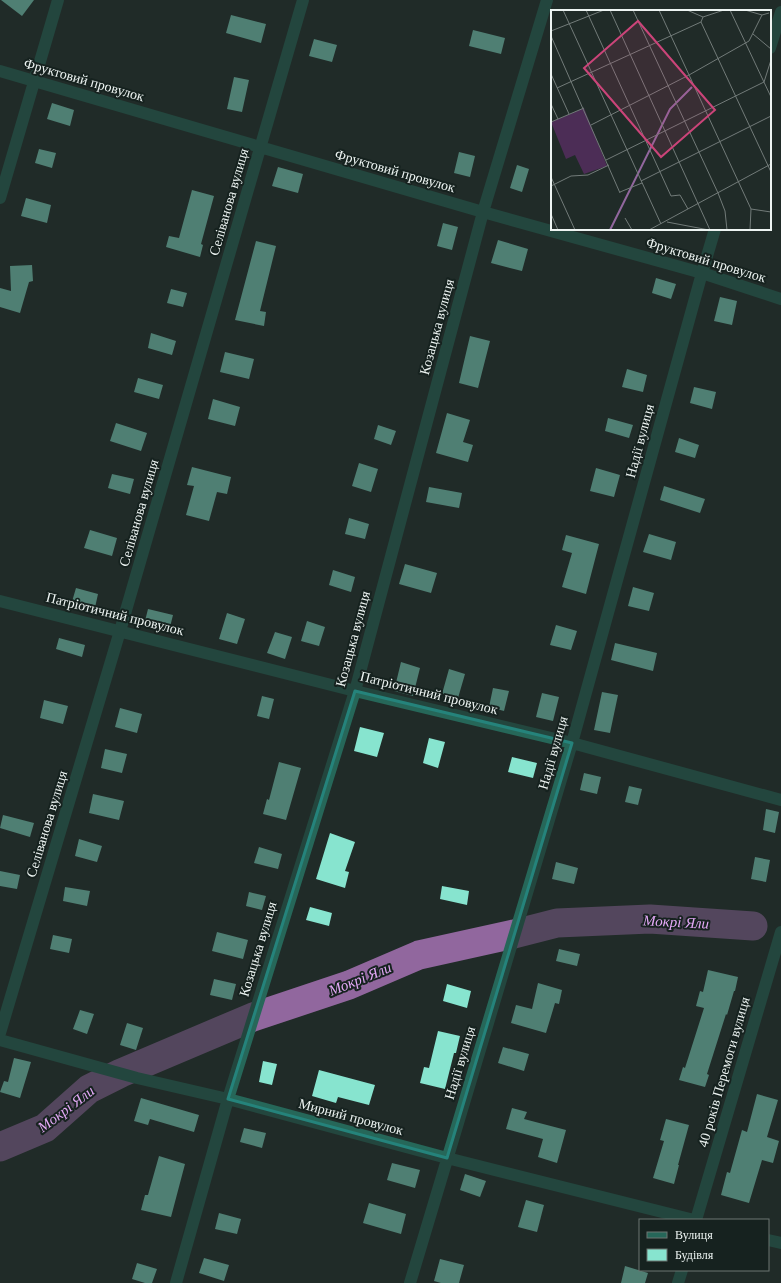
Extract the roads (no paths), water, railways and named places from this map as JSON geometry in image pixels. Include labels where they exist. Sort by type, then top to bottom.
[{"type":"street","points":[[0,198],[58,0]]},
{"type":"street","name":"Селіванова вулиця","points":[[0,1034],[120,631],[303,0]]},
{"type":"street","name":"Козацька вулиця","points":[[176,1283],[228,1099],[355,691],[483,212],[546,0]]},
{"type":"street","points":[[771,45],[781,12]]},
{"type":"street","name":"Фруктовий провулок","points":[[0,71],[483,212],[702,273],[781,299]]},
{"type":"street","name":"Надії вулиця","points":[[410,1283],[572,743],[715,230]]},
{"type":"street","name":"Патріотичний провулок","points":[[0,601],[355,691],[572,743],[781,800]]},
{"type":"street","name":"40 років Перемоги вулиця","points":[[695,1219],[781,932]]},
{"type":"street","name":"Мирний провулок","points":[[0,1040],[137,1078],[228,1099],[447,1158],[691,1219]]},
{"type":"street","points":[[769,1240],[781,1243]]},
{"type":"street","points":[[678,1283],[682,1271]]},
{"type":"waterway","name":"Мокрі Яли","points":[[0,1147],[45,1128],[89,1089],[121,1073],[253,1017],[349,985],[419,955],[557,923],[650,919],[753,926]]}]
